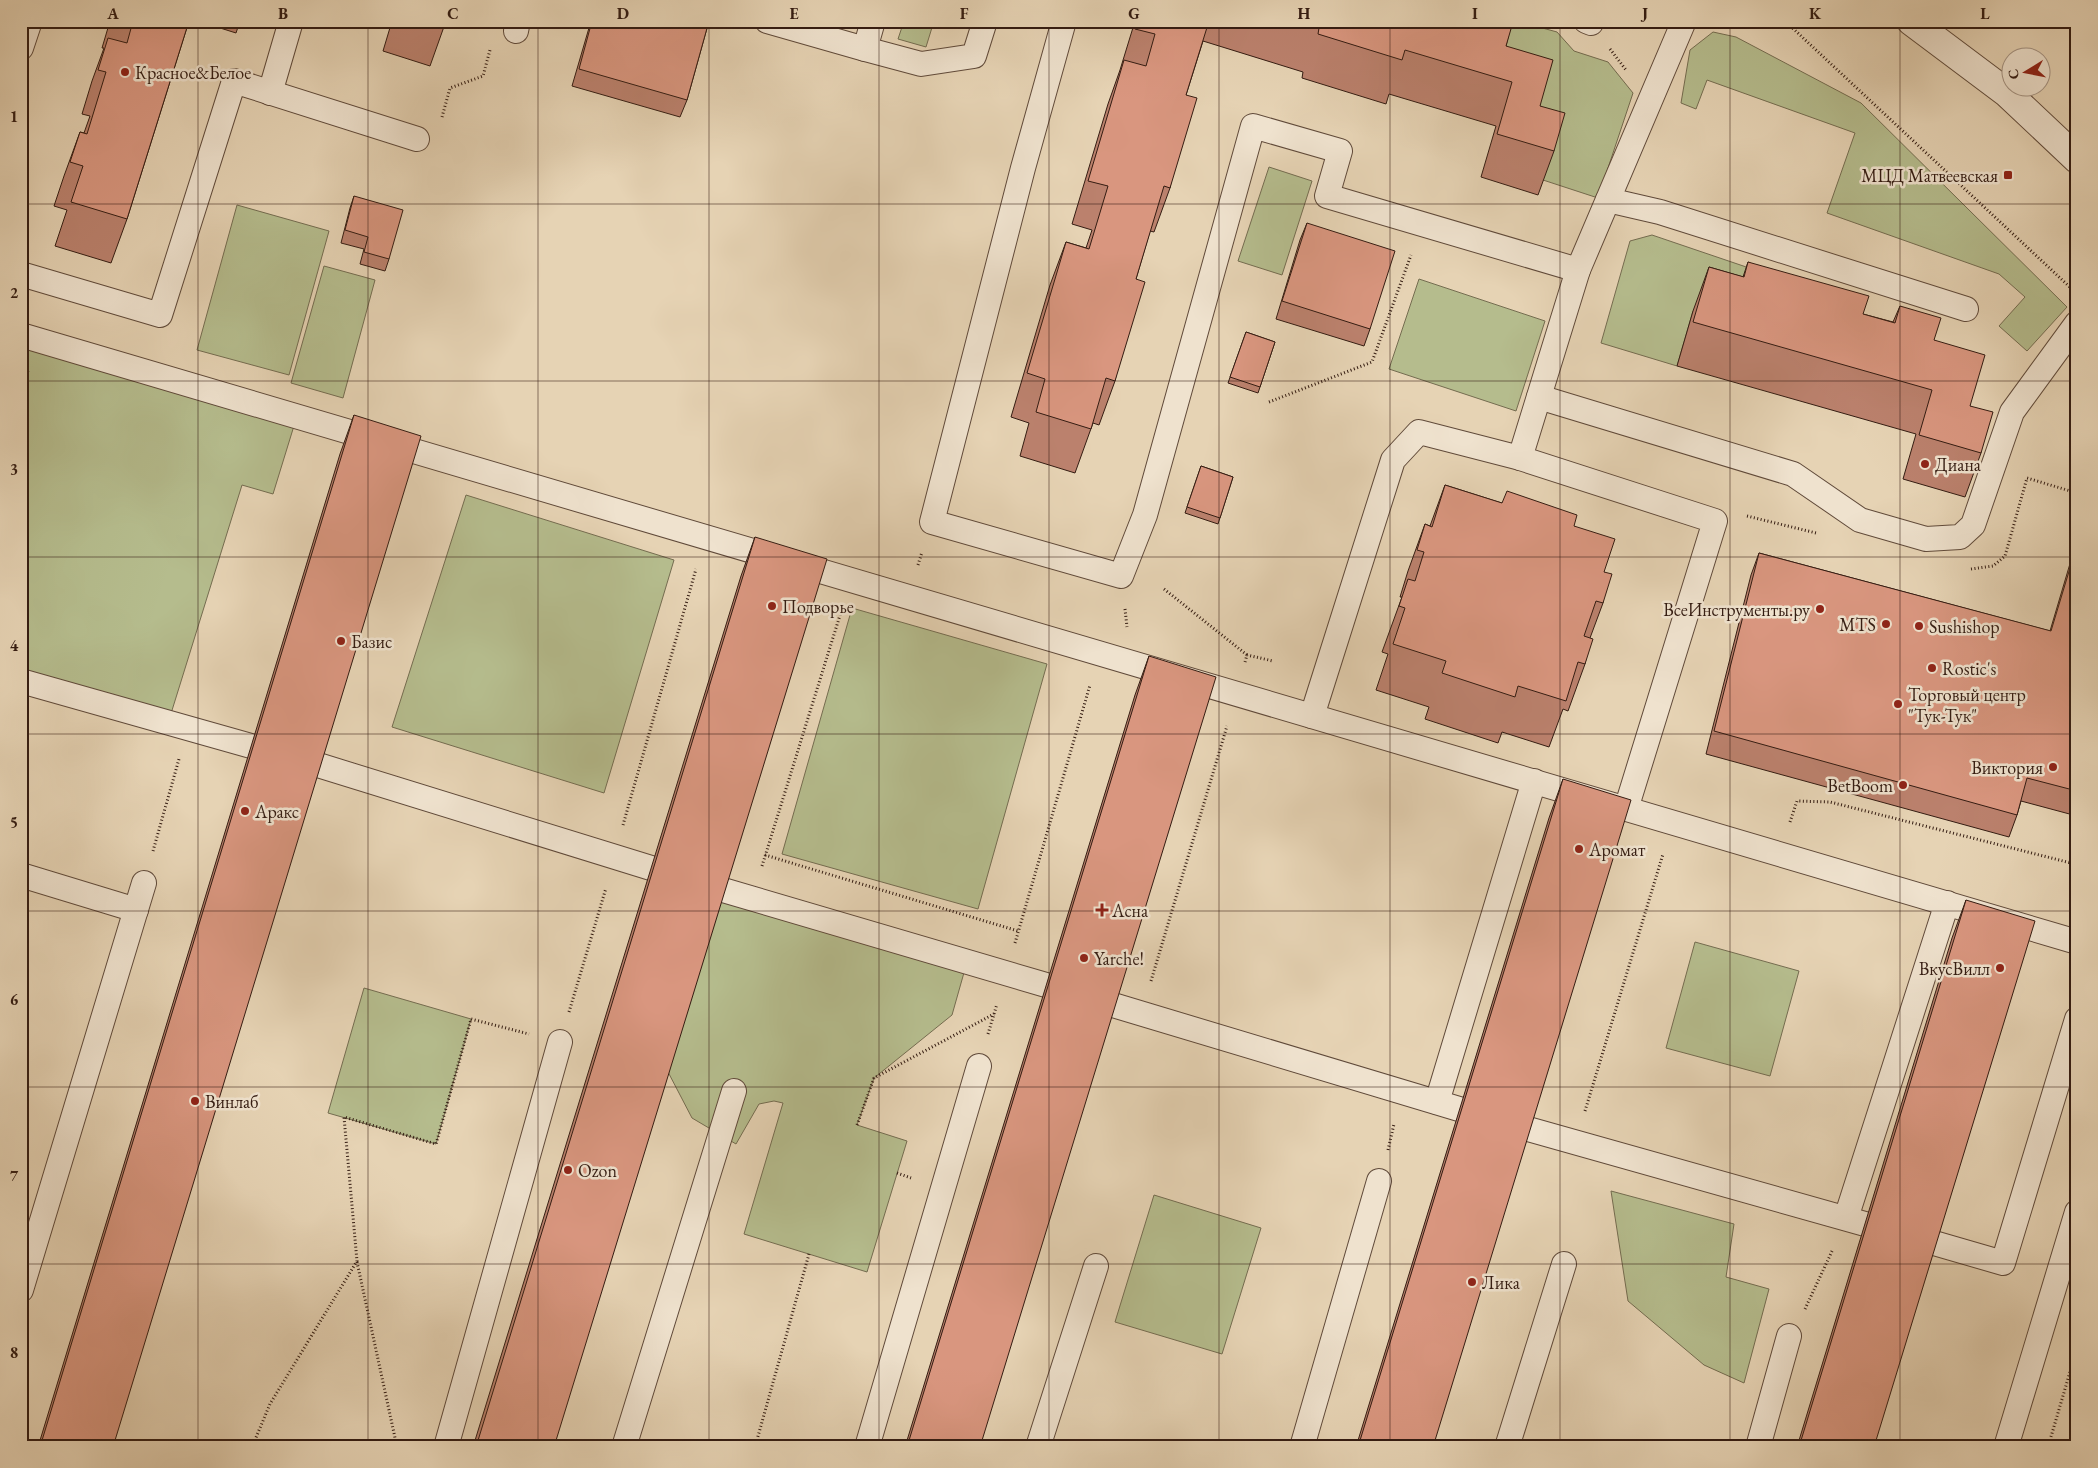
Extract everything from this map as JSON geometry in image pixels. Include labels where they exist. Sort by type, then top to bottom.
[{"type":"street","points":[[1912,21],[2007,93],[2077,158]]},
{"type":"lane","points":[[21,48],[30,21]]},
{"type":"lane","points":[[270,93],[291,21]]},
{"type":"lane","points":[[767,21],[921,64],[974,56],[985,21]]},
{"type":"lane","points":[[865,49],[873,21]]},
{"type":"lane","points":[[1064,21],[1023,168],[932,522],[1121,576],[1145,515],[1253,126],[1340,152],[1327,196],[1578,270]]},
{"type":"lane","points":[[1520,458],[1578,270],[1684,21]]},
{"type":"lane","points":[[21,274],[160,315],[234,81],[417,139]]},
{"type":"lane","points":[[1608,200],[1660,212],[1966,309]]},
{"type":"lane","points":[[1539,397],[1793,474],[1860,520],[1926,539],[1960,537],[1972,525],[2012,412],[2077,323]]},
{"type":"lane","points":[[21,335],[2077,942]]},
{"type":"lane","points":[[1312,716],[1393,460],[1419,432],[1520,458],[1715,521],[1626,809]]},
{"type":"lane","points":[[21,681],[251,746]]},
{"type":"lane","points":[[318,765],[651,868]]},
{"type":"lane","points":[[1437,1102],[1534,781]]},
{"type":"lane","points":[[21,875],[136,910]]},
{"type":"lane","points":[[21,1290],[144,883]]},
{"type":"lane","points":[[723,890],[1046,985]]},
{"type":"lane","points":[[1528,1129],[1856,1221],[1947,903]]},
{"type":"lane","points":[[1113,1005],[1460,1109]]},
{"type":"lane","points":[[1934,1243],[2003,1262],[2077,1019]]},
{"type":"lane","points":[[446,1447],[560,1042]]},
{"type":"lane","points":[[867,1447],[979,1066]]},
{"type":"lane","points":[[624,1447],[734,1091]]},
{"type":"lane","points":[[1302,1447],[1379,1181]]},
{"type":"lane","points":[[2006,1447],[2077,1212]]},
{"type":"lane","points":[[1507,1447],[1564,1264]]},
{"type":"lane","points":[[1038,1447],[1096,1266]]},
{"type":"lane","points":[[1758,1447],[1790,1336]]},
{"type":"path","points":[[1785,21],[2077,293]]},
{"type":"path","points":[[1589,22],[1632,78],[1654,91]]},
{"type":"path","points":[[417,139],[434,144],[450,88],[483,76],[498,26],[517,26]]},
{"type":"path","points":[[1269,402],[1372,362],[1423,224]]},
{"type":"path","points":[[1969,569],[1977,570],[1993,566],[2005,556],[2027,478],[2077,493]]},
{"type":"path","points":[[1744,525],[1747,516],[1825,535]]},
{"type":"path","points":[[908,597],[932,522]]},
{"type":"path","points":[[397,1447],[357,1262],[344,1117],[436,1144],[471,1019],[560,1042],[706,537]]},
{"type":"path","points":[[1121,576],[1132,663]]},
{"type":"path","points":[[758,900],[753,898],[765,855],[851,580]]},
{"type":"path","points":[[1164,589],[1247,655],[1273,661]]},
{"type":"path","points":[[988,1036],[1099,653]]},
{"type":"path","points":[[1142,1014],[1247,655]]},
{"type":"path","points":[[144,883],[188,728]]},
{"type":"path","points":[[1779,854],[1798,802],[1830,802],[2076,864],[2077,859]]},
{"type":"path","points":[[1575,1142],[1673,822]]},
{"type":"path","points":[[765,855],[1018,931]]},
{"type":"path","points":[[856,1125],[874,1078],[994,1014]]},
{"type":"path","points":[[1808,1303],[1856,1221]]},
{"type":"path","points":[[755,1447],[809,1254]]},
{"type":"path","points":[[252,1447],[270,1404],[357,1262]]},
{"type":"path","points":[[2048,1447],[2077,1348]]},
{"type":"green space","points":[[904,21],[934,21],[926,47],[898,39]]},
{"type":"green space","points":[[1492,21],[1517,21],[1557,32],[1574,51],[1608,62],[1633,93],[1598,198],[1543,180]]},
{"type":"green space","points":[[1713,32],[1736,37],[1861,103],[2067,307],[2027,351],[1999,326],[2025,297],[1999,274],[1827,213],[1855,133],[1707,80],[1696,109],[1681,103],[1690,50]]},
{"type":"green space","points":[[1269,167],[1312,181],[1282,275],[1238,261]]},
{"type":"green space","points":[[237,205],[329,231],[289,375],[197,350]]},
{"type":"green space","points":[[1652,235],[1761,272],[1693,311],[1677,366],[1601,343],[1630,241]]},
{"type":"green space","points":[[324,266],[375,280],[343,398],[291,383]]},
{"type":"green space","points":[[1419,279],[1545,321],[1516,411],[1389,369]]},
{"type":"green space","points":[[38,340],[297,416],[273,494],[242,485],[169,720],[21,680],[21,348]]},
{"type":"green space","points":[[466,495],[674,560],[604,793],[392,727]]},
{"type":"green space","points":[[852,608],[1047,664],[978,909],[782,854]]},
{"type":"green space","points":[[723,890],[967,962],[952,1015],[874,1078],[857,1125],[907,1141],[867,1272],[744,1234],[783,1103],[774,1101],[759,1104],[736,1144],[692,1118],[667,1070]]},
{"type":"green space","points":[[1695,942],[1799,971],[1770,1076],[1666,1048]]},
{"type":"green space","points":[[364,988],[471,1019],[436,1144],[328,1113]]},
{"type":"green space","points":[[1611,1191],[1734,1224],[1726,1277],[1769,1289],[1744,1383],[1704,1365],[1628,1301]]},
{"type":"green space","points":[[1154,1195],[1261,1228],[1222,1354],[1115,1322]]},
{"type":"building","points":[[133,21],[189,21],[127,219],[71,202],[83,166],[70,162],[80,132],[87,134],[106,72],[98,70],[108,38],[127,43]]},
{"type":"building","points":[[592,21],[709,21],[687,100],[579,69]]},
{"type":"building","points":[[1137,21],[1209,21],[1186,95],[1197,98],[1170,188],[1164,186],[1136,279],[1145,282],[1115,381],[1106,378],[1091,429],[1036,412],[1045,379],[1027,373],[1066,242],[1089,249],[1108,186],[1088,181],[1124,60],[1146,66],[1155,34],[1135,29]]},
{"type":"building","points":[[1298,21],[1451,21],[1474,28],[1476,21],[1513,22],[1506,46],[1553,60],[1540,106],[1565,113],[1554,151],[1497,134],[1512,82],[1405,50],[1402,60],[1318,34],[1319,28]]},
{"type":"building","points":[[354,196],[403,210],[389,259],[364,252],[368,237],[345,230]]},
{"type":"building","points":[[1307,223],[1395,251],[1370,329],[1282,301]]},
{"type":"building","points":[[1748,262],[1869,296],[1863,314],[1895,323],[1900,306],[1941,318],[1934,340],[1985,355],[1970,406],[1993,412],[1981,453],[1919,435],[1932,390],[1693,322],[1709,267],[1744,277]]},
{"type":"building","points":[[1246,332],[1275,342],[1260,387],[1230,377]]},
{"type":"building","points":[[354,415],[421,436],[113,1447],[40,1447]]},
{"type":"building","points":[[1201,466],[1233,477],[1220,518],[1187,507]]},
{"type":"building","points":[[1445,485],[1502,503],[1507,491],[1577,515],[1574,526],[1615,539],[1604,572],[1612,574],[1603,603],[1596,601],[1584,636],[1593,639],[1585,664],[1578,662],[1566,701],[1518,686],[1515,697],[1442,673],[1446,661],[1393,644],[1405,608],[1399,606],[1408,579],[1415,581],[1424,552],[1417,550],[1425,524],[1432,527]]},
{"type":"building","points":[[755,537],[827,559],[554,1447],[476,1447]]},
{"type":"building","name":"Торговый центр \"Тук-Тук\"","points":[[2077,545],[2077,791],[2027,778],[2017,815],[1714,731],[1759,553],[2051,631]]},
{"type":"building","points":[[1149,656],[1216,677],[980,1447],[907,1447]]},
{"type":"building","points":[[1563,779],[1631,800],[1433,1447],[1358,1447]]},
{"type":"building","points":[[1966,900],[2035,921],[1874,1447],[1799,1447]]},
{"type":"place","name":"Красное&Белое","points":[[125,72]]},
{"type":"place","name":"МЦД Матвеевская","points":[[2008,175]]},
{"type":"place","name":"Диана","points":[[1925,464]]},
{"type":"place","name":"Подворье","points":[[772,606]]},
{"type":"place","name":"ВсеИнструменты.ру","points":[[1820,609]]},
{"type":"place","name":"MTS","points":[[1886,624]]},
{"type":"place","name":"Sushishop","points":[[1919,626]]},
{"type":"place","name":"Базис","points":[[341,641]]},
{"type":"place","name":"Rostic's","points":[[1932,668]]},
{"type":"place","name":"Торговый центр \"Тук-Тук\"","points":[[1898,704]]},
{"type":"place","name":"Виктория","points":[[2053,767]]},
{"type":"place","name":"BetBoom","points":[[1903,785]]},
{"type":"place","name":"Аракс","points":[[245,811]]},
{"type":"place","name":"Аромат","points":[[1579,849]]},
{"type":"place","name":"Асна","points":[[1102,910]]},
{"type":"place","name":"Yarche!","points":[[1084,958]]},
{"type":"place","name":"ВкусВилл","points":[[2000,968]]},
{"type":"place","name":"Винлаб","points":[[195,1101]]},
{"type":"place","name":"Ozon","points":[[568,1170]]},
{"type":"place","name":"Лика","points":[[1472,1282]]}]
